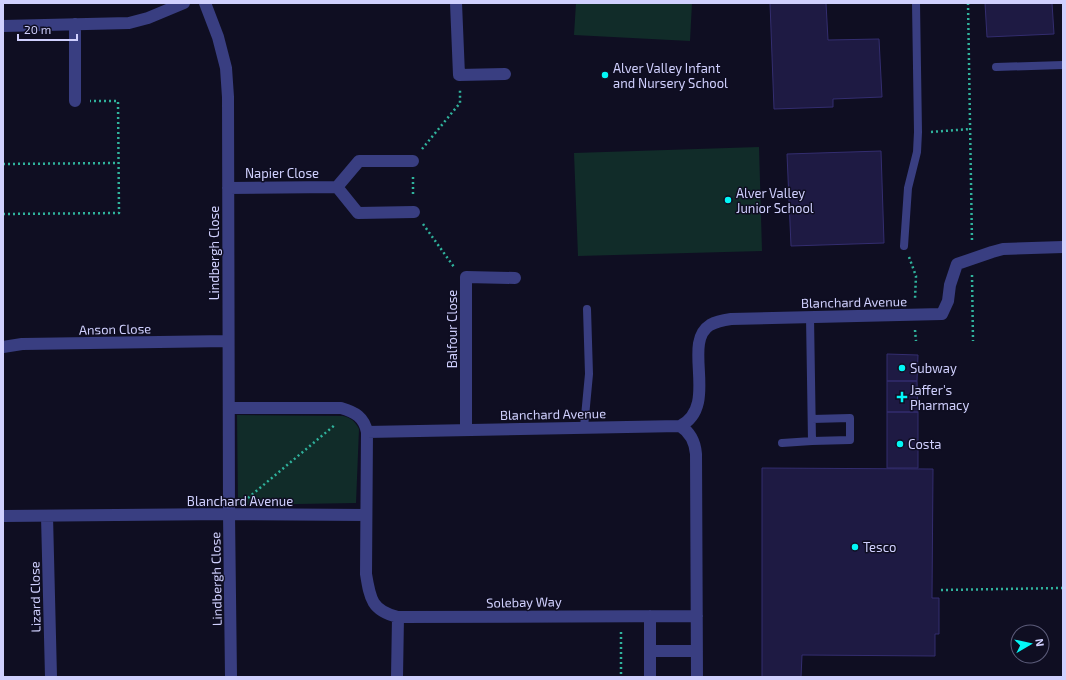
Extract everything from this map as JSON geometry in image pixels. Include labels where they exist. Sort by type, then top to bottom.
[{"type":"street","points":[[3,26],[129,23],[148,18],[184,3]]},
{"type":"street","name":"Lindbergh Close","points":[[205,3],[218,37],[226,68],[228,97],[228,341],[231,677]]},
{"type":"street","points":[[456,3],[460,75],[505,74]]},
{"type":"street","points":[[75,24],[75,101]]},
{"type":"street","name":"Napier Close","points":[[228,188],[337,187],[359,161],[413,161]]},
{"type":"street","name":"Napier Close","points":[[337,187],[358,212],[414,212]]},
{"type":"street","name":"Blanchard Avenue","points":[[367,432],[680,426],[691,419],[698,404],[699,347],[703,332],[710,325],[721,320],[731,319],[942,314],[948,301],[950,284],[957,264],[1003,249],[1063,247]]},
{"type":"street","name":"Balfour Close","points":[[466,430],[466,277],[515,278]]},
{"type":"street","name":"Anson Close","points":[[3,347],[22,344],[228,341]]},
{"type":"street","points":[[229,408],[341,408],[352,411],[360,416],[365,424],[367,432],[366,515]]},
{"type":"street","points":[[680,426],[691,436],[695,445],[696,454],[697,677]]},
{"type":"street","name":"Blanchard Avenue","points":[[3,516],[229,514],[366,515]]},
{"type":"street","name":"Solebay Way","points":[[366,515],[366,574],[369,592],[378,609],[387,615],[398,617],[697,616]]},
{"type":"street","name":"Lizard Close","points":[[47,516],[51,677]]},
{"type":"street","points":[[650,616],[650,677]]},
{"type":"street","points":[[397,677],[398,617]]},
{"type":"street","points":[[650,651],[697,651]]},
{"type":"lane","points":[[904,246],[908,188],[916,152],[918,132],[916,3]]},
{"type":"lane","points":[[996,67],[1063,65]]},
{"type":"lane","points":[[584,427],[589,374],[587,309]]},
{"type":"lane","points":[[810,317],[812,441]]},
{"type":"lane","points":[[782,442],[850,440],[850,418],[812,419]]},
{"type":"path","points":[[968,3],[973,341]]},
{"type":"path","points":[[460,75],[460,103],[413,161],[414,212],[452,265],[466,277]]},
{"type":"path","points":[[3,214],[119,213],[118,101],[75,101]]},
{"type":"path","points":[[918,132],[970,130]]},
{"type":"path","points":[[3,164],[118,163]]},
{"type":"path","points":[[904,246],[916,276],[914,315],[916,341]]},
{"type":"path","points":[[229,514],[352,411]]},
{"type":"path","points":[[942,590],[1063,588]]},
{"type":"path","points":[[621,629],[621,677]]},
{"type":"green space","points":[[576,3],[692,3],[690,41],[574,35]]},
{"type":"green space","points":[[759,147],[762,251],[578,256],[574,153]]},
{"type":"green space","points":[[237,415],[343,416],[352,420],[359,429],[356,503],[238,505]]},
{"type":"building","points":[[770,3],[826,3],[828,40],[879,39],[882,97],[833,99],[833,107],[774,109]]},
{"type":"building","points":[[985,3],[1052,3],[1054,34],[987,37]]},
{"type":"building","points":[[881,151],[884,243],[791,246],[787,154]]},
{"type":"building","name":"Subway","points":[[887,354],[918,355],[917,381],[887,381]]},
{"type":"building","name":"Jaffer's Pharmacy","points":[[887,381],[917,381],[918,412],[887,412]]},
{"type":"building","points":[[887,412],[918,412],[918,468],[887,468]]},
{"type":"building","points":[[762,468],[933,469],[932,598],[939,598],[939,634],[935,634],[935,656],[802,655],[801,677],[762,677]]},
{"type":"place","name":"Alver Valley Infant and Nursery School","points":[[605,75]]},
{"type":"place","name":"Alver Valley Junior School","points":[[728,200]]},
{"type":"place","name":"Subway","points":[[902,368]]},
{"type":"place","name":"Jaffer's Pharmacy","points":[[902,397]]},
{"type":"place","name":"Costa","points":[[900,444]]},
{"type":"place","name":"Tesco","points":[[855,547]]}]
